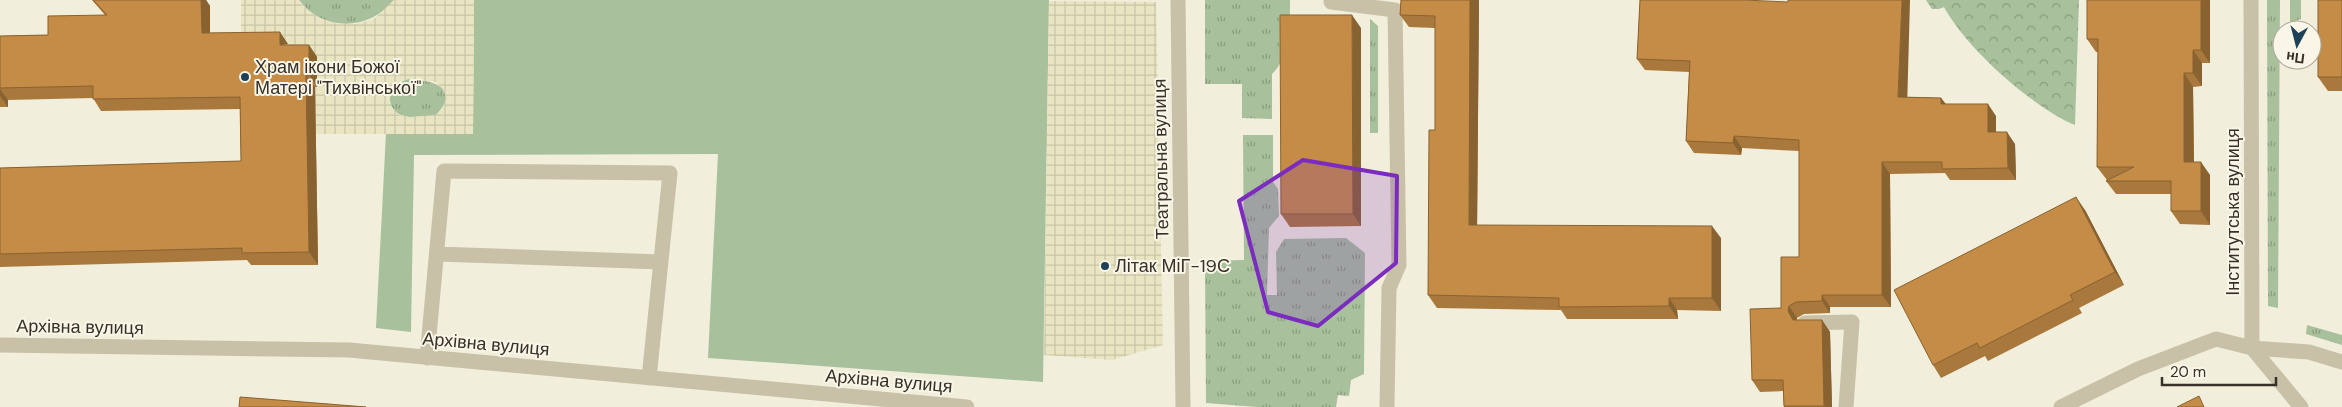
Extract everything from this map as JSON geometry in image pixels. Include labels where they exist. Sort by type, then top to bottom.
[{"type":"street","name":"Театральна вулиця","points":[[1178,0],[1184,407]]},
{"type":"street","name":"Інститутська вулиця","points":[[2252,0],[2252,348]]},
{"type":"street","points":[[1331,2],[1395,10],[1399,265],[1389,288],[1387,407]]},
{"type":"street","points":[[427,358],[438,254],[444,171],[670,173],[650,378]]},
{"type":"street","points":[[438,254],[661,262]]},
{"type":"street","points":[[1805,323],[1852,322],[1846,407]]},
{"type":"street","points":[[2061,407],[2138,369],[2216,339],[2252,348],[2309,352],[2342,362]]},
{"type":"street","name":"Архівна вулиця","points":[[0,345],[349,350],[967,407]]},
{"type":"street","points":[[2252,348],[2301,407]]},
{"type":"highlighted area","points":[[1303,160],[1397,176],[1396,263],[1318,326],[1268,312],[1239,201]]},
{"type":"green space","points":[[299,0],[394,0],[372,18],[346,24],[320,18]]},
{"type":"green space","points":[[474,0],[1049,0],[1043,382],[708,358],[718,154],[414,155],[411,332],[376,328],[386,133],[473,134]]},
{"type":"green space","points":[[1205,0],[1290,0],[1286,49],[1278,67],[1272,74],[1272,119],[1242,118],[1242,84],[1205,84]]},
{"type":"green space","points":[[1926,0],[2079,0],[2075,125],[2039,105],[2020,91],[1984,58],[1954,23],[1944,7],[1932,9]]},
{"type":"green space","points":[[2267,0],[2280,0],[2280,20],[2272,20],[2272,70],[2280,70],[2278,308],[2268,306]]},
{"type":"green space","points":[[2290,0],[2301,0],[2301,19],[2290,20]]},
{"type":"green space","points":[[1370,19],[1378,26],[1378,133],[1370,133]]},
{"type":"green space","points":[[408,79],[434,83],[445,92],[446,98],[436,115],[410,117],[401,115],[391,107],[390,96],[393,90]]},
{"type":"green space","points":[[1243,135],[1273,135],[1273,182],[1278,189],[1279,216],[1269,228],[1267,295],[1277,295],[1276,252],[1284,239],[1346,238],[1365,253],[1364,374],[1351,380],[1349,396],[1338,395],[1336,407],[1257,407],[1206,403],[1205,261],[1244,260]]},
{"type":"green space","points":[[2307,325],[2342,335],[2342,345],[2306,334]]},
{"type":"shaded area","points":[[241,0],[299,0],[304,7],[319,18],[337,24],[356,24],[374,19],[394,0],[474,0],[473,134],[316,134],[315,100],[289,100],[289,87],[317,87],[317,57],[241,46]],"holes":[[[408,79],[436,82],[443,89],[446,99],[443,108],[436,115],[408,117],[399,115],[392,107],[389,98],[392,89],[399,82]]]},
{"type":"shaded area","points":[[1049,1],[1156,2],[1163,345],[1112,360],[1044,355]]},
{"type":"building","points":[[93,0],[201,0],[202,33],[280,32],[280,45],[309,45],[309,75],[306,75],[309,252],[242,253],[242,248],[0,254],[0,168],[241,161],[240,97],[93,99],[93,86],[0,88],[0,36],[48,35],[48,16],[107,15]]},
{"type":"building","points":[[1401,0],[1470,0],[1469,225],[1712,226],[1712,298],[1669,298],[1669,306],[1559,307],[1559,298],[1428,295],[1429,130],[1435,130],[1435,16],[1400,15]]},
{"type":"building","points":[[1640,0],[1788,2],[1788,0],[1902,0],[1898,97],[1941,98],[1941,104],[1988,104],[1988,132],[2007,132],[2008,168],[1942,169],[1942,162],[1882,162],[1882,295],[1822,295],[1822,301],[1796,302],[1789,306],[1788,311],[1793,320],[1822,320],[1824,406],[1784,406],[1783,380],[1752,380],[1750,309],[1781,308],[1781,257],[1799,257],[1799,140],[1734,136],[1733,143],[1686,141],[1690,61],[1637,59]]},
{"type":"building","points":[[2087,0],[2201,0],[2201,50],[2193,50],[2193,73],[2184,73],[2184,162],[2201,162],[2201,211],[2171,211],[2171,181],[2106,181],[2134,167],[2097,167],[2098,39],[2087,39]]},
{"type":"building","points":[[2318,0],[2342,0],[2342,77],[2318,77],[2318,70],[2322,70],[2322,20],[2318,20]]},
{"type":"building","points":[[1280,15],[1352,15],[1353,214],[1281,214]]},
{"type":"building","points":[[2076,197],[2115,272],[2070,295],[2073,300],[1980,348],[1977,343],[1933,365],[1894,290]]},
{"type":"building","points":[[2199,396],[2204,407],[2177,407]]},
{"type":"building","points":[[240,397],[366,407],[239,407]]},
{"type":"place","name":"Храм ікони Божої Матері \"Тихвінської\"","points":[[245,77]]},
{"type":"place","name":"Літак МіГ-19С","points":[[1105,266]]}]
